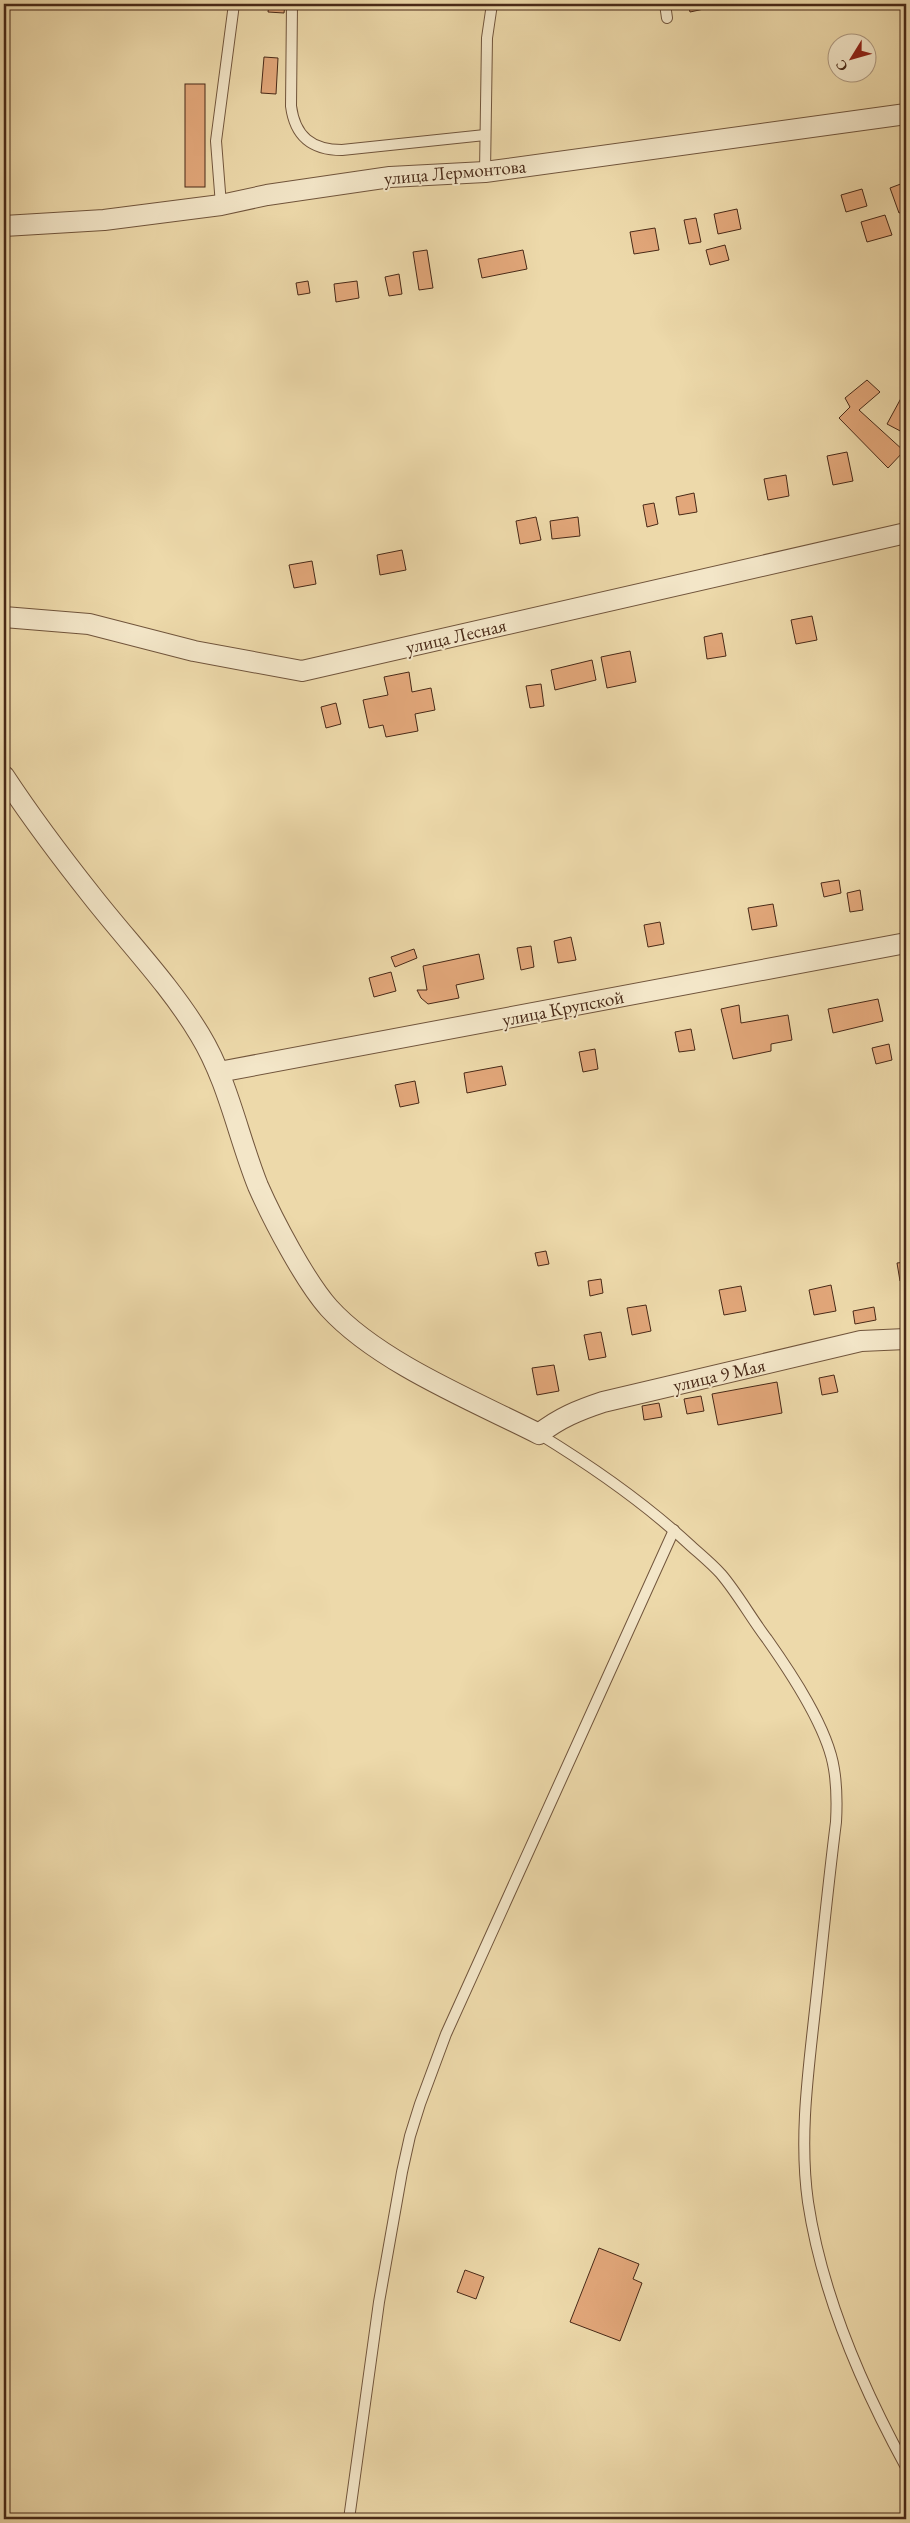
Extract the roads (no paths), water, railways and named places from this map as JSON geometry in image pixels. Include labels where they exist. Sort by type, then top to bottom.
[{"type":"street","name":"улица Лермонтова","points":[[4,226],[104,220],[221,205],[268,195],[390,177],[485,172],[906,114]]},
{"type":"street","name":"улица Лесная","points":[[4,617],[89,624],[194,651],[302,671],[906,532]]},
{"type":"street","points":[[4,776],[23,805],[92,896],[131,943],[200,1034],[219,1072],[259,1188],[306,1275],[328,1307],[350,1328],[392,1358],[539,1434]]},
{"type":"street","name":"улица Крупской","points":[[219,1072],[906,943]]},
{"type":"street","name":"улица 9 Мая","points":[[539,1434],[554,1422],[603,1402],[861,1341],[906,1339]]},
{"type":"lane","points":[[221,205],[216,141],[234,4]]},
{"type":"lane","points":[[292,4],[291,106],[295,122],[307,141],[321,149],[342,150],[485,135]]},
{"type":"lane","points":[[485,172],[487,38],[492,4]]},
{"type":"lane","points":[[665,4],[667,18]]},
{"type":"lane","points":[[539,1434],[612,1481],[674,1530],[721,1574],[782,1660],[816,1720],[834,1767],[837,1793],[836,1822],[804,2096],[808,2201],[815,2235],[843,2336],[906,2467]]},
{"type":"lane","points":[[349,2519],[393,2219],[410,2136],[422,2095],[450,2025],[674,1530]]}]
